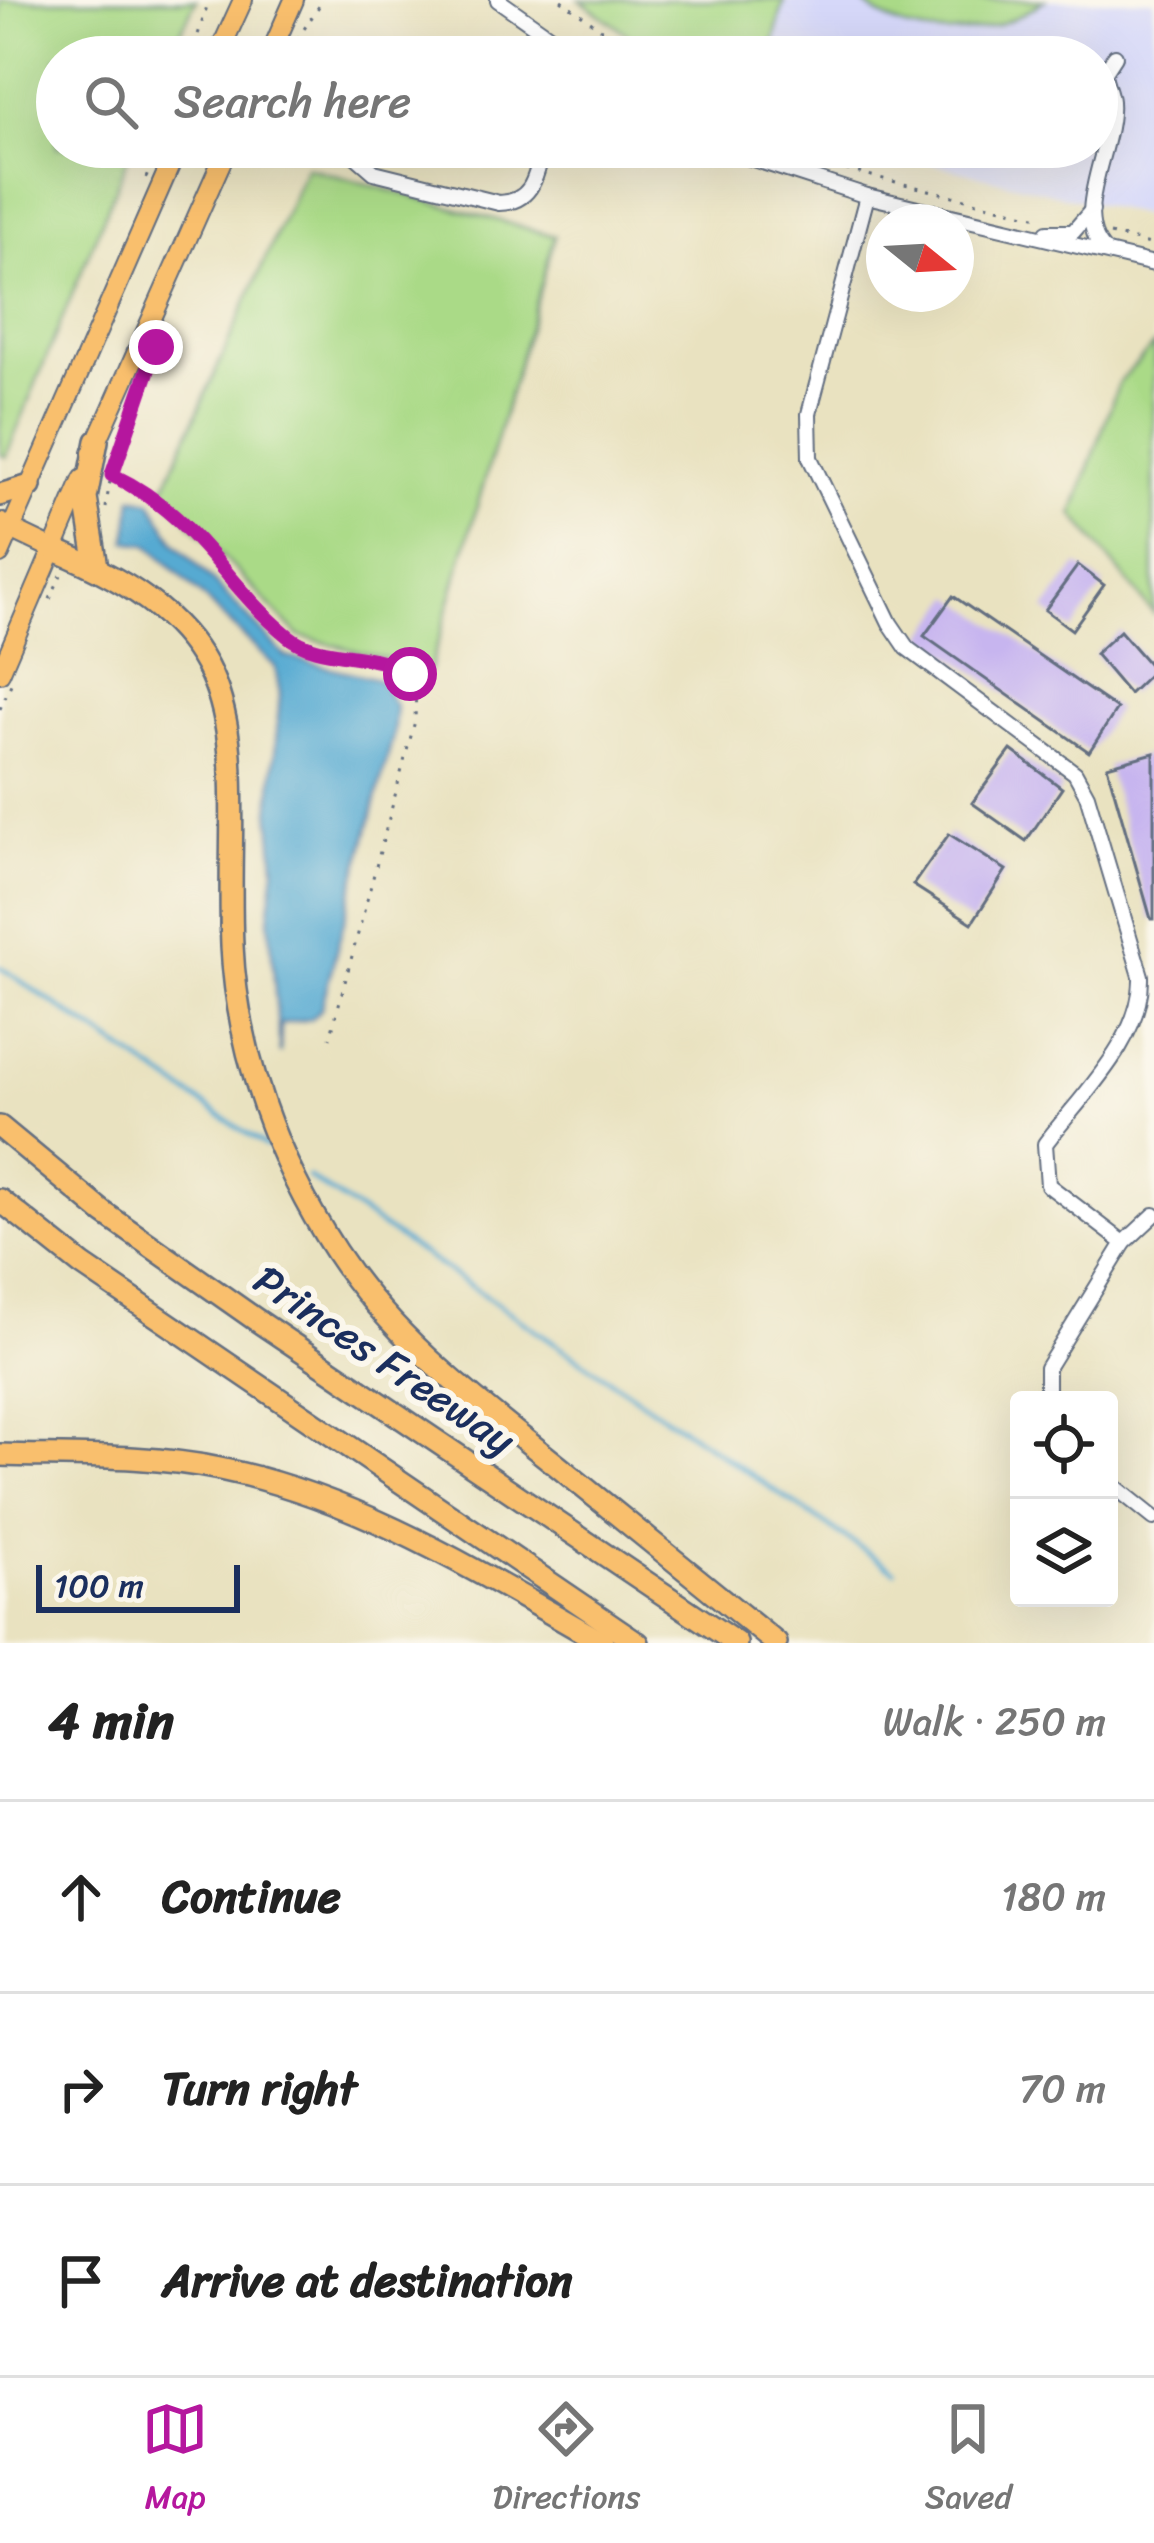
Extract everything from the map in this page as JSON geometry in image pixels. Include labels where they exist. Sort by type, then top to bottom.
[{"type":"highway","points":[[97,441],[86,498],[97,567]]},
{"type":"highway","points":[[0,495],[31,486]]},
{"type":"highway","points":[[63,553],[130,584],[193,639],[224,704],[232,741],[232,950],[248,1044],[280,1147],[336,1251],[372,1301],[438,1369],[776,1643]]},
{"type":"highway","name":"Princes Freeway","points":[[0,1127],[104,1213],[736,1643]]},
{"type":"highway","points":[[0,1200],[100,1277],[638,1643]]},
{"type":"highway","points":[[0,1455],[156,1461],[217,1468],[298,1488],[372,1517],[603,1643]]},
{"type":"main road","points":[[227,36],[243,0]]},
{"type":"main road","points":[[278,36],[294,0]]},
{"type":"main road","points":[[0,554],[5,527],[31,486],[169,168]]},
{"type":"main road","points":[[9,672],[63,553],[97,441],[219,168]]},
{"type":"main road","points":[[5,527],[63,553]]},
{"type":"street","points":[[498,0],[546,36]]},
{"type":"street","points":[[369,168],[499,203],[515,202],[527,194],[536,168]]},
{"type":"street","points":[[781,168],[867,196],[1154,264]]},
{"type":"street","points":[[1085,228],[1099,168]]},
{"type":"street","points":[[867,196],[809,414],[810,458],[890,623],[908,648],[1075,773],[1087,795],[1147,980],[1134,1021],[1045,1144],[1048,1185],[1124,1243]]},
{"type":"street","points":[[1019,230],[1085,228]]},
{"type":"street","points":[[1085,228],[1106,252]]},
{"type":"street","points":[[1047,1391],[1047,1368],[1124,1243],[1154,1215]]},
{"type":"street","points":[[1118,1489],[1154,1518]]},
{"type":"path","points":[[197,36],[208,0]]},
{"type":"path","points":[[299,36],[323,0]]},
{"type":"path","points":[[561,0],[611,36]]},
{"type":"path","points":[[841,168],[1154,245]]},
{"type":"path","points":[[106,507],[112,475],[156,347]]},
{"type":"path","points":[[112,475],[169,508],[294,640],[401,668],[416,685],[415,721],[329,1038]]},
{"type":"path","points":[[44,613],[63,553]]},
{"type":"path","points":[[0,709],[9,672]]},
{"type":"shaded area","points":[[784,0],[1154,0],[1154,218],[949,168],[1118,168],[1118,36],[775,36]]},
{"type":"green space","points":[[0,0],[196,0],[179,36],[36,36],[36,168],[123,168],[6,457],[0,454]]},
{"type":"green space","points":[[580,0],[784,0],[775,36],[630,36]]},
{"type":"green space","points":[[859,0],[1044,0],[999,24],[951,33],[903,26]]},
{"type":"green space","points":[[306,168],[555,236],[430,670],[299,636],[162,493]]},
{"type":"green space","points":[[1154,345],[1154,614],[1073,514],[1119,382]]},
{"type":"water","points":[[133,497],[151,501],[175,542],[286,657],[378,679],[396,707],[393,736],[321,1009],[310,1019],[281,1024],[280,1054],[269,918],[275,867],[270,811],[280,694],[275,667],[149,545],[127,541]]},
{"type":"building","points":[[1078,565],[1104,585],[1072,630],[1045,610]]},
{"type":"building","points":[[953,596],[1117,709],[1089,752],[924,636]]},
{"type":"building","points":[[1120,631],[1154,670],[1129,694],[1095,654]]},
{"type":"building","points":[[1011,750],[1062,788],[1026,841],[972,803]]},
{"type":"building","points":[[1154,753],[1154,919],[1151,919],[1107,766]]},
{"type":"building","points":[[949,834],[1006,870],[972,923],[913,885]]},
{"type":"waterway","points":[[0,967],[267,1147]]},
{"type":"waterway","points":[[308,1177],[895,1571]]},
{"type":"route","points":[[156,347],[112,475],[156,496],[294,640],[382,661],[410,674]]}]
